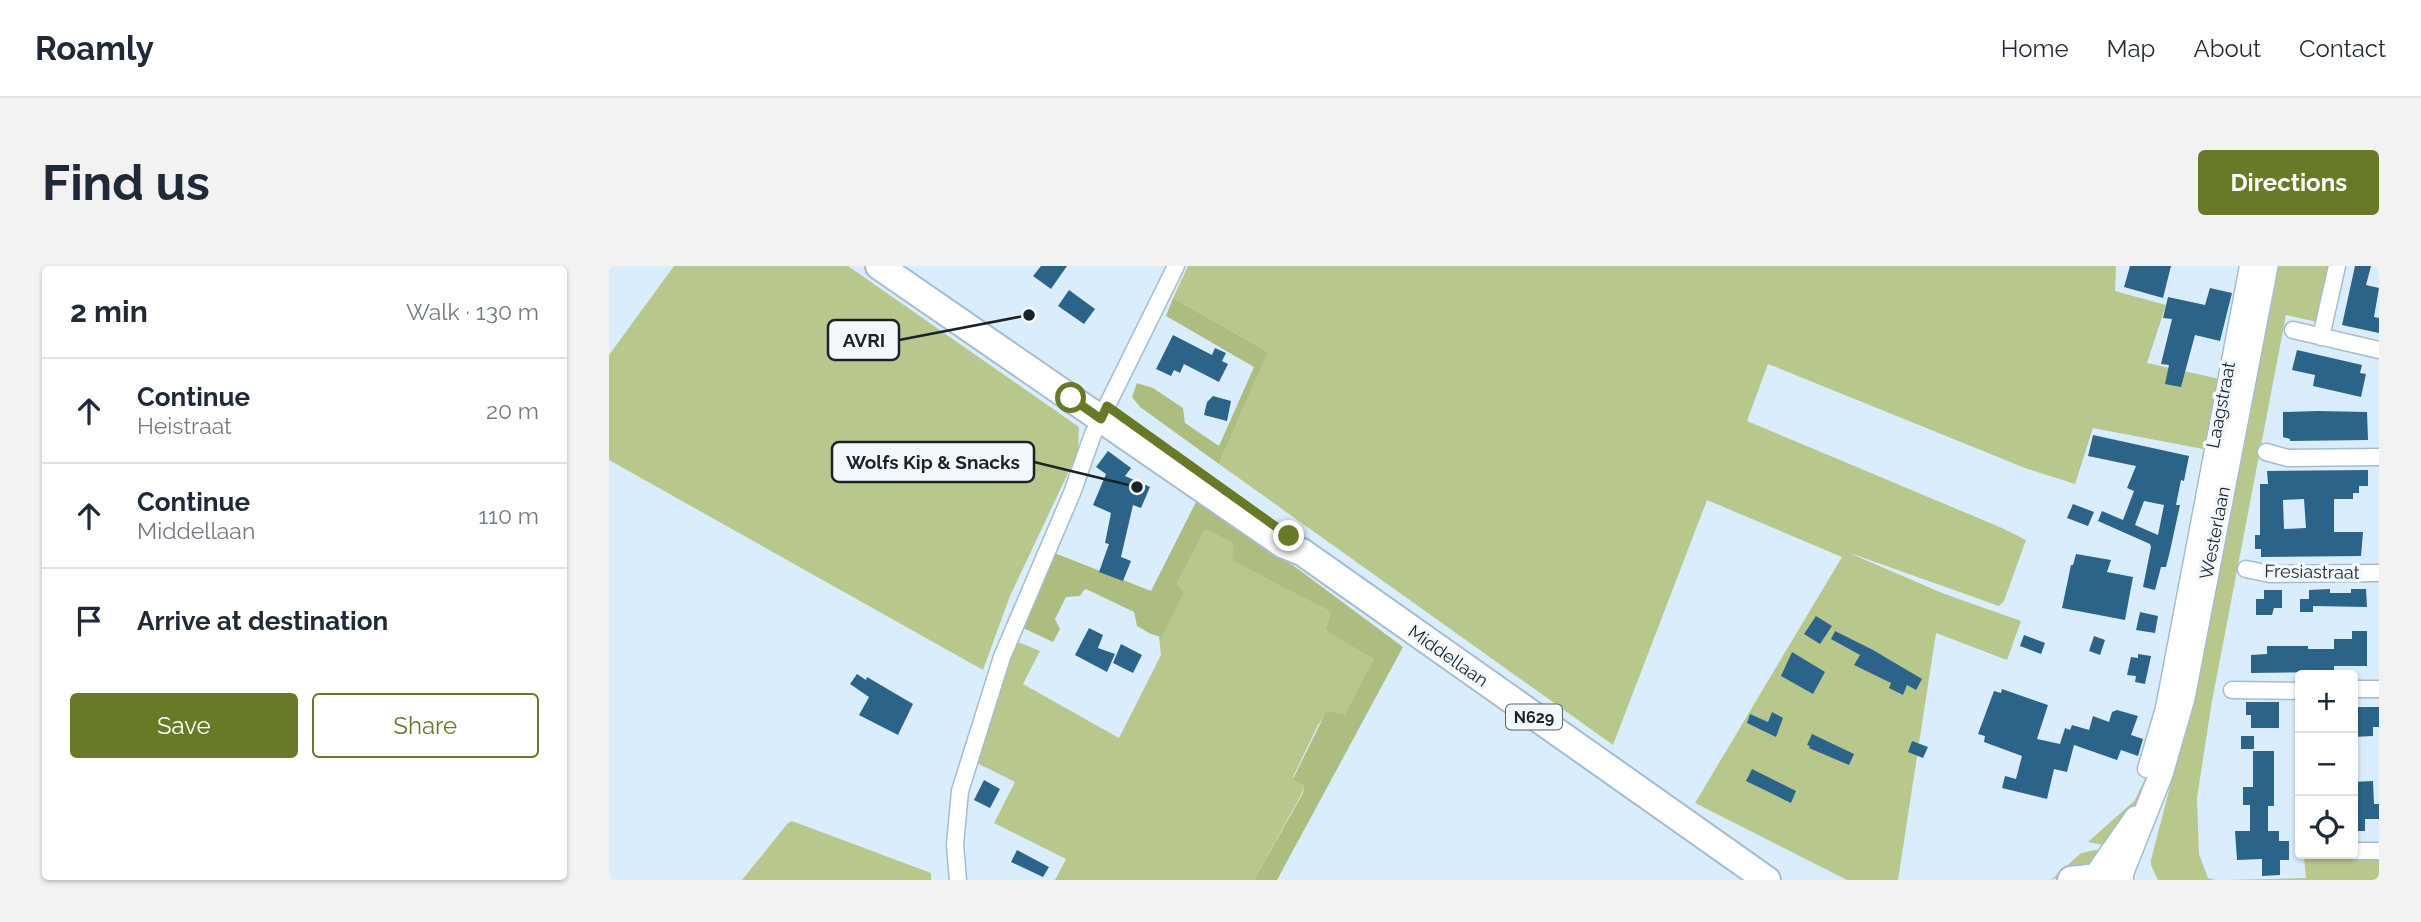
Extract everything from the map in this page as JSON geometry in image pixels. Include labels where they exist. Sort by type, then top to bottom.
[{"type":"main road","name":"N629","points":[[879,266],[1104,413]]},
{"type":"main road","name":"N629","points":[[900,266],[1104,413]]},
{"type":"main road","name":"Middellaan","points":[[1104,413],[1289,536],[1302,552],[1766,880]]},
{"type":"street","points":[[958,880],[955,845],[960,791],[1002,657],[1072,493],[1093,434],[1175,266]]},
{"type":"street","name":"Laagstraat","points":[[2145,769],[2171,711],[2248,266]]},
{"type":"street","name":"Westerlaan","points":[[2121,880],[2152,797],[2266,266]]},
{"type":"street","points":[[2321,337],[2337,266]]},
{"type":"street","points":[[2293,330],[2379,350]]},
{"type":"street","points":[[2266,452],[2288,458],[2379,457]]},
{"type":"street","name":"Fresiastraat","points":[[2245,569],[2270,574],[2379,573]]},
{"type":"street","points":[[2358,690],[2379,689]]},
{"type":"street","points":[[2232,690],[2295,691]]},
{"type":"street","name":"Westerlaan","points":[[2090,880],[2152,797]]},
{"type":"street","points":[[2358,851],[2379,851]]},
{"type":"green space","points":[[674,266],[848,266],[1079,427],[1078,452],[1010,596],[983,670],[609,460],[609,355]]},
{"type":"green space","points":[[1188,266],[2116,266],[2115,291],[2166,305],[2147,363],[2220,379],[2203,449],[2093,428],[2075,484],[2025,468],[1768,364],[1747,421],[2026,540],[2004,601],[1999,606],[1847,552],[1942,593],[2021,621],[2007,660],[1936,633],[1898,880],[1847,880],[1695,803],[1842,557],[1707,500],[1613,745],[1219,464],[1268,352],[1173,298]]},
{"type":"green space","points":[[2277,266],[2329,266],[2317,322],[2286,315],[2212,701],[2197,798],[2199,854],[2208,878],[2216,880],[2158,880],[2151,860],[2195,690],[2249,423]]},
{"type":"green space","points":[[1173,298],[1268,352],[1219,464],[1140,407],[1132,397],[1137,383],[1153,388],[1183,408],[1185,423],[1219,446],[1254,367],[1166,316]]},
{"type":"green space","points":[[1198,498],[1228,517],[1403,647],[1277,880],[1254,880],[1303,793],[1304,786],[1293,779],[1325,714],[1328,711],[1345,715],[1374,659],[1325,630],[1329,611],[1234,561],[1234,544],[1207,530],[1177,584],[1184,593],[1161,637],[1137,626],[1134,612],[1086,589],[1080,596],[1066,597],[1055,619],[1060,629],[1053,642],[1023,628],[1052,552],[1151,591]]},
{"type":"green space","points":[[1207,530],[1234,544],[1263,575],[1329,611],[1325,630],[1374,657],[1371,669],[1345,716],[1328,711],[1318,725],[1293,777],[1304,786],[1302,793],[1254,880],[1055,880],[1066,859],[994,823],[1015,782],[975,762],[1014,646],[1018,642],[1040,651],[1023,684],[1119,738],[1161,655],[1159,637],[1184,593],[1177,584]]},
{"type":"green space","points":[[2164,738],[2138,802],[2109,846],[2088,842],[2135,800]]},
{"type":"green space","points":[[792,821],[931,873],[931,880],[742,880]]},
{"type":"green space","points":[[2095,850],[2102,852],[2089,867],[2051,880],[2081,853]]},
{"type":"green space","points":[[2379,857],[2379,880],[2226,880],[2306,878],[2304,859]]},
{"type":"building","points":[[1041,266],[1067,266],[1051,289],[1033,276]]},
{"type":"building","points":[[2130,266],[2171,266],[2163,298],[2124,287]]},
{"type":"building","points":[[2355,266],[2371,266],[2366,285],[2379,288],[2374,317],[2379,318],[2379,333],[2342,325]]},
{"type":"building","points":[[2210,288],[2232,293],[2220,341],[2195,335],[2181,387],[2165,384],[2169,365],[2161,364],[2172,319],[2163,318],[2168,297],[2205,305]]},
{"type":"building","points":[[1069,290],[1095,309],[1084,324],[1058,306]]},
{"type":"building","points":[[1173,335],[1212,355],[1215,348],[1226,353],[1222,361],[1228,364],[1219,382],[1184,364],[1180,373],[1174,370],[1171,376],[1156,369]]},
{"type":"building","points":[[2297,350],[2362,365],[2360,373],[2366,374],[2361,397],[2313,386],[2315,375],[2292,370]]},
{"type":"building","points":[[1213,396],[1231,401],[1227,421],[1204,415],[1207,402]]},
{"type":"building","points":[[2283,412],[2367,412],[2368,440],[2290,441],[2283,437]]},
{"type":"building","points":[[2093,435],[2189,456],[2184,481],[2181,480],[2176,505],[2180,505],[2166,567],[2161,567],[2155,590],[2143,587],[2150,544],[2098,521],[2102,511],[2123,520],[2134,491],[2127,488],[2136,466],[2088,456]],"holes":[[[2144,501],[2164,505],[2158,535],[2135,525]]]},
{"type":"building","points":[[1108,451],[1131,468],[1125,476],[1150,487],[1141,508],[1133,505],[1121,557],[1131,561],[1123,581],[1099,572],[1109,544],[1105,543],[1111,513],[1093,505],[1106,474],[1096,467]]},
{"type":"building","points":[[2368,470],[2368,486],[2359,486],[2359,493],[2353,493],[2353,499],[2334,499],[2334,532],[2363,532],[2361,556],[2261,557],[2261,549],[2255,549],[2255,535],[2260,535],[2260,484],[2268,484],[2267,471]],"holes":[[[2304,499],[2306,528],[2284,529],[2283,500]]]},
{"type":"building","points":[[2073,504],[2094,512],[2088,526],[2067,518]]},
{"type":"building","points":[[2076,554],[2111,560],[2107,572],[2133,577],[2125,620],[2062,608]]},
{"type":"building","points":[[2330,589],[2330,593],[2351,593],[2351,589],[2366,589],[2367,607],[2313,606],[2313,612],[2300,612],[2300,599],[2309,599],[2309,590]]},
{"type":"building","points":[[2264,590],[2282,590],[2282,608],[2274,608],[2272,615],[2256,615],[2256,599],[2264,599]]},
{"type":"building","points":[[2140,612],[2158,616],[2155,633],[2136,630]]},
{"type":"building","points":[[1816,616],[1832,626],[1820,644],[1804,634]]},
{"type":"building","points":[[1089,628],[1103,635],[1098,648],[1115,654],[1107,672],[1075,655]]},
{"type":"building","points":[[1835,631],[1922,679],[1916,690],[1907,685],[1903,695],[1889,688],[1891,683],[1854,665],[1860,655],[1831,639]]},
{"type":"building","points":[[2352,631],[2367,631],[2367,666],[2334,666],[2334,670],[2295,670],[2295,672],[2251,673],[2251,655],[2267,654],[2267,646],[2334,649],[2334,639],[2352,639]]},
{"type":"building","points":[[2024,635],[2045,643],[2041,654],[2020,646]]},
{"type":"building","points":[[2094,636],[2105,640],[2100,655],[2089,651]]},
{"type":"building","points":[[1121,644],[1142,655],[1133,673],[1113,663]]},
{"type":"building","points":[[1792,652],[1825,672],[1813,694],[1781,676]]},
{"type":"building","points":[[2138,654],[2151,656],[2145,684],[2135,682],[2136,676],[2127,675],[2131,657],[2138,658]]},
{"type":"building","points":[[857,674],[913,704],[898,735],[859,715],[869,697],[850,684]]},
{"type":"building","points":[[2002,689],[2048,705],[2037,739],[2060,744],[2065,728],[2070,730],[2072,725],[2089,730],[2093,716],[2109,722],[2112,712],[2117,710],[2138,716],[2131,735],[2143,739],[2138,756],[2121,750],[2117,760],[2074,745],[2067,772],[2054,769],[2047,799],[2002,788],[2005,776],[2016,779],[2022,756],[1984,742],[1985,736],[1978,734],[1994,691],[2001,693]]},
{"type":"building","points":[[2246,702],[2279,702],[2279,728],[2251,728],[2251,715],[2246,715]]},
{"type":"building","points":[[2358,707],[2379,707],[2379,727],[2373,727],[2373,736],[2358,737]]},
{"type":"building","points":[[1772,712],[1783,718],[1776,737],[1747,723],[1750,714],[1768,722]]},
{"type":"building","points":[[1812,734],[1854,754],[1849,765],[1809,748],[1807,745]]},
{"type":"building","points":[[2241,736],[2254,736],[2254,749],[2241,749]]},
{"type":"building","points":[[1912,741],[1928,747],[1923,758],[1908,752]]},
{"type":"building","points":[[2253,751],[2274,751],[2274,806],[2268,806],[2268,831],[2279,831],[2279,841],[2289,841],[2289,860],[2280,860],[2280,875],[2262,876],[2262,859],[2237,860],[2235,831],[2250,831],[2250,805],[2243,805],[2243,787],[2253,787]]},
{"type":"building","points":[[1752,769],[1796,791],[1791,803],[1746,781]]},
{"type":"building","points":[[984,780],[1000,789],[990,808],[974,800]]},
{"type":"building","points":[[2373,781],[2374,804],[2379,804],[2379,819],[2365,819],[2365,831],[2358,831],[2358,782]]},
{"type":"building","points":[[1017,850],[1049,867],[1043,877],[1011,862]]},
{"type":"place","name":"AVRI","points":[[1029,315]]},
{"type":"place","name":"Wolfs Kip & Snacks","points":[[1137,487]]},
{"type":"route","points":[[1071,398],[1101,419],[1107,406],[1289,536]]}]
